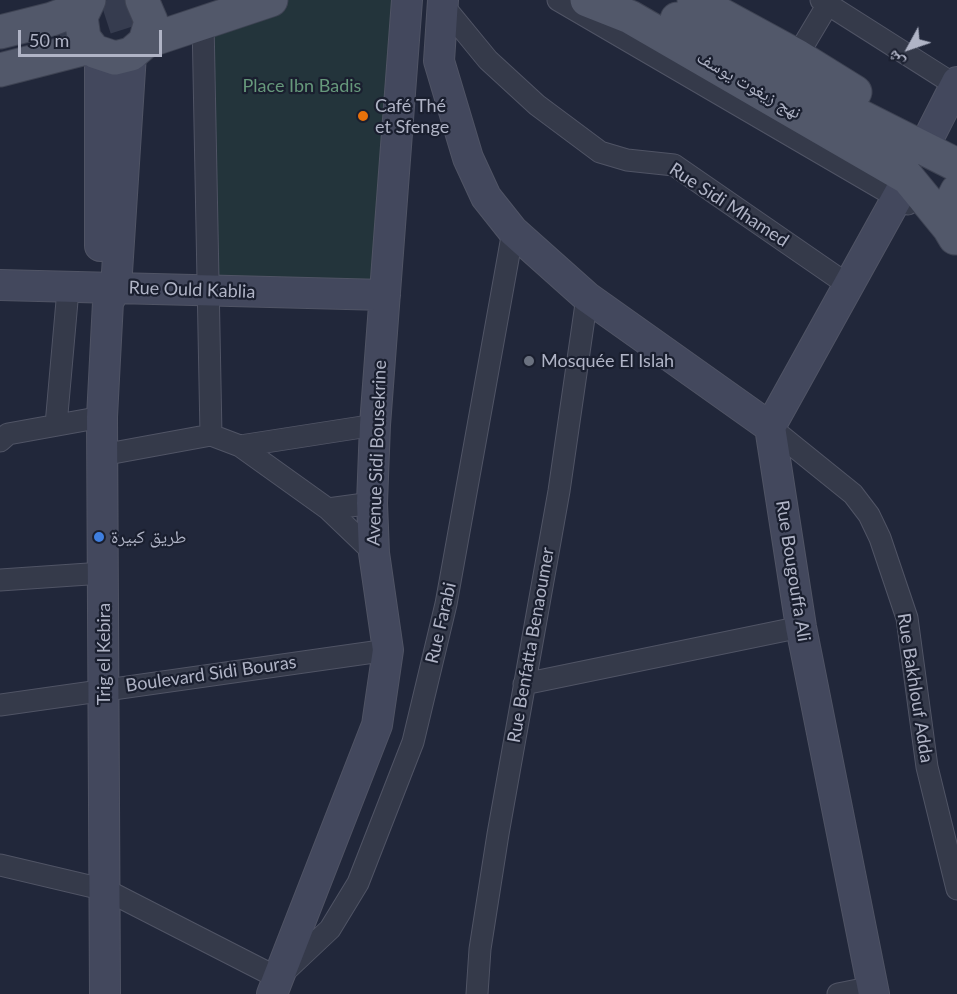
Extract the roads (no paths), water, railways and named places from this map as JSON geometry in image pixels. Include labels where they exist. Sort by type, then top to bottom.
[{"type":"main road","points":[[0,49],[98,47],[151,21],[142,0]]},
{"type":"main road","points":[[0,70],[203,21],[271,0]]},
{"type":"main road","name":"نهج زيغوت يوسف","points":[[587,0],[630,17],[903,188]]},
{"type":"main road","name":"نهج زيغوت يوسف","points":[[635,0],[692,26],[814,93]]},
{"type":"main road","points":[[694,0],[797,56],[878,106],[924,147]]},
{"type":"main road","points":[[86,4],[81,28],[98,47]]},
{"type":"main road","points":[[0,32],[52,19],[86,4]]},
{"type":"main road","points":[[814,93],[878,142],[903,188],[953,235]]},
{"type":"main road","points":[[814,93],[957,165]]},
{"type":"main road","points":[[953,235],[947,211],[957,190]]},
{"type":"street","points":[[406,10],[439,62],[468,158],[486,197],[513,231],[588,297],[770,426],[903,188],[558,0]]},
{"type":"street","points":[[439,62],[443,2]]},
{"type":"street","name":"Rue Sidi Mhamed","points":[[443,2],[488,60],[537,105],[600,152],[627,160],[674,165],[848,285]]},
{"type":"street","points":[[797,56],[825,2],[956,83],[924,147]]},
{"type":"street","name":"Avenue Sidi Bousekrine","points":[[275,986],[377,725],[388,650],[374,553],[372,503],[375,425],[402,98],[406,10]]},
{"type":"street","points":[[203,21],[211,435]]},
{"type":"street","points":[[98,47],[108,292]]},
{"type":"street","points":[[98,47],[108,292]]},
{"type":"street","points":[[402,98],[421,71],[439,62]]},
{"type":"street","name":"Rue Farabi","points":[[275,986],[330,929],[358,883],[413,742],[446,604],[513,231]]},
{"type":"street","name":"Rue Ould Kablia","points":[[0,285],[207,299],[384,303]]},
{"type":"street","name":"Rue Ould Kablia","points":[[0,300],[67,301],[108,292]]},
{"type":"street","name":"Trig el Kebira","points":[[105,994],[102,417],[108,292]]},
{"type":"street","name":"Rue Benfatta Benaoumer","points":[[477,994],[484,926],[559,491],[588,297]]},
{"type":"street","points":[[56,424],[67,301]]},
{"type":"street","points":[[3,436],[102,417]]},
{"type":"street","points":[[240,446],[375,425]]},
{"type":"street","name":"Rue Bougouffa Ali","points":[[770,426],[801,627],[873,991]]},
{"type":"street","name":"Rue Bakhlouf Adda","points":[[770,426],[853,494],[869,515],[880,538],[907,618],[927,767],[957,889]]},
{"type":"street","points":[[102,455],[211,435],[240,446],[328,509],[374,553]]},
{"type":"street","points":[[328,509],[372,503]]},
{"type":"street","points":[[0,580],[103,573]]},
{"type":"street","points":[[524,684],[801,627]]},
{"type":"street","name":"Boulevard Sidi Bouras","points":[[0,705],[388,650]]},
{"type":"street","points":[[0,866],[106,890],[275,986]]},
{"type":"street","points":[[302,920],[330,929]]},
{"type":"street","points":[[838,994],[873,991]]},
{"type":"tunnel","points":[[59,33],[161,0]]},
{"type":"place","name":"Café Thé et Sfenge","points":[[363,116]]},
{"type":"place","name":"Mosquée El Islah","points":[[529,361]]},
{"type":"place","name":"طريق كبيرة","points":[[99,537]]},
{"type":"park label","name":"Place Ibn Badis","points":[[302,86]]}]
